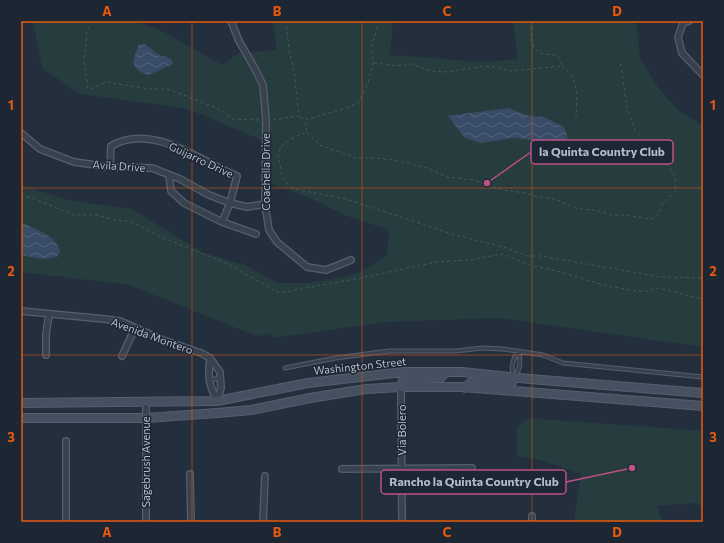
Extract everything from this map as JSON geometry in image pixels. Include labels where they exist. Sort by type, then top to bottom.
[{"type":"main road","name":"Washington Street","points":[[21,404],[217,401],[308,384],[403,372],[462,372],[703,393]]},
{"type":"main road","points":[[401,387],[403,380],[440,378],[447,372]]},
{"type":"main road","points":[[465,388],[470,383],[475,381],[510,385],[514,377]]},
{"type":"main road","points":[[21,418],[146,418],[251,410],[310,398],[366,389],[401,387],[465,388],[703,406]]},
{"type":"street","name":"Coachella Drive","points":[[231,21],[239,41],[263,85],[266,120],[264,204],[269,230],[277,242],[307,267],[326,270],[351,260]]},
{"type":"street","points":[[689,21],[683,23],[678,38],[682,53],[703,75]]},
{"type":"street","name":"Avila Drive","points":[[21,133],[40,149],[74,162],[110,166],[152,168],[180,178],[209,194],[230,203],[247,207],[264,204]]},
{"type":"street","name":"Guijarro Drive","points":[[110,166],[111,146],[120,141],[146,139],[169,144],[188,151],[224,171],[237,176],[230,203]]},
{"type":"street","points":[[170,175],[171,191],[184,203],[222,222],[256,234]]},
{"type":"street","points":[[222,222],[230,203]]},
{"type":"street","name":"Avenida Montero","points":[[21,311],[120,321],[210,358]]},
{"type":"street","points":[[46,355],[46,334],[49,314]]},
{"type":"street","points":[[122,356],[135,328]]},
{"type":"street","points":[[210,358],[220,372],[221,388],[217,401]]},
{"type":"street","points":[[210,358],[209,380],[210,386],[217,401]]},
{"type":"street","name":"Via Bolero","points":[[401,387],[402,522]]},
{"type":"street","name":"Sagebrush Avenue","points":[[146,403],[146,522]]},
{"type":"street","points":[[66,441],[66,522]]},
{"type":"street","points":[[342,469],[472,468]]},
{"type":"street","points":[[190,474],[191,522]]},
{"type":"street","points":[[263,522],[264,476]]},
{"type":"street","points":[[532,516],[532,522]]},
{"type":"lane","points":[[285,368],[336,358],[389,351],[456,351],[482,348],[503,349],[543,355],[563,363],[703,377]]},
{"type":"lane","points":[[518,351],[520,371],[514,377],[511,369],[518,351]]},
{"type":"lane","points":[[209,380],[220,378]]},
{"type":"path","points":[[92,21],[87,30],[84,62],[88,88],[91,89],[106,82],[149,89],[168,90],[220,109],[233,119],[274,120],[299,116],[305,120],[307,132],[320,145],[356,158],[394,160],[427,168],[447,177],[473,180],[503,190],[555,199],[576,208],[599,211],[612,215],[652,219],[657,216],[662,205],[676,190],[675,176],[667,164],[652,151],[635,130],[627,108],[620,60]]},
{"type":"path","points":[[286,21],[289,50],[294,70],[299,116]]},
{"type":"path","points":[[305,120],[346,109],[358,103],[368,84],[373,63],[372,45],[379,21]]},
{"type":"path","points":[[531,21],[532,42],[534,49],[539,53],[557,55],[561,58],[562,66]]},
{"type":"path","points":[[373,63],[397,66],[411,64],[431,71],[447,72],[485,66],[509,71],[562,66],[570,72],[574,79],[576,88],[576,119]]},
{"type":"path","points":[[307,132],[291,139],[281,146],[278,154],[282,176],[288,184],[296,189],[346,199],[440,230],[503,247],[528,256],[541,256],[661,277],[703,278]]},
{"type":"path","points":[[21,198],[30,197],[74,215],[97,215],[114,220],[127,221],[138,225],[161,237],[228,264],[279,293],[436,262],[469,260],[503,254],[529,265],[562,272],[606,286],[643,292],[658,288],[703,299]]},
{"type":"green space","points":[[33,21],[135,21],[158,29],[222,65],[239,53],[276,50],[274,21],[393,21],[390,55],[481,62],[518,59],[513,21],[636,21],[640,58],[659,89],[679,111],[703,126],[703,347],[500,318],[386,322],[273,338],[272,333],[256,336],[129,285],[21,272],[21,185],[68,200],[132,209],[204,253],[245,265],[277,283],[311,283],[359,273],[387,255],[389,230],[347,216],[310,198],[265,181],[266,142],[206,116],[183,108],[80,94],[42,68]]},
{"type":"green space","points":[[529,418],[703,431],[703,507],[695,503],[657,506],[662,522],[575,522],[581,474],[541,461],[525,457],[517,457],[517,427]]},
{"type":"water","points":[[145,44],[160,56],[165,56],[171,59],[173,64],[149,75],[137,70],[133,62],[134,56],[138,45]]},
{"type":"water","points":[[508,108],[530,116],[544,117],[564,127],[568,138],[558,143],[513,138],[481,143],[465,138],[448,116]]},
{"type":"water","points":[[21,222],[50,237],[58,246],[60,252],[57,257],[42,259],[21,255]]},
{"type":"place","name":"la Quinta Country Club","points":[[487,183]]},
{"type":"place","name":"Rancho la Quinta Country Club","points":[[632,468]]}]
